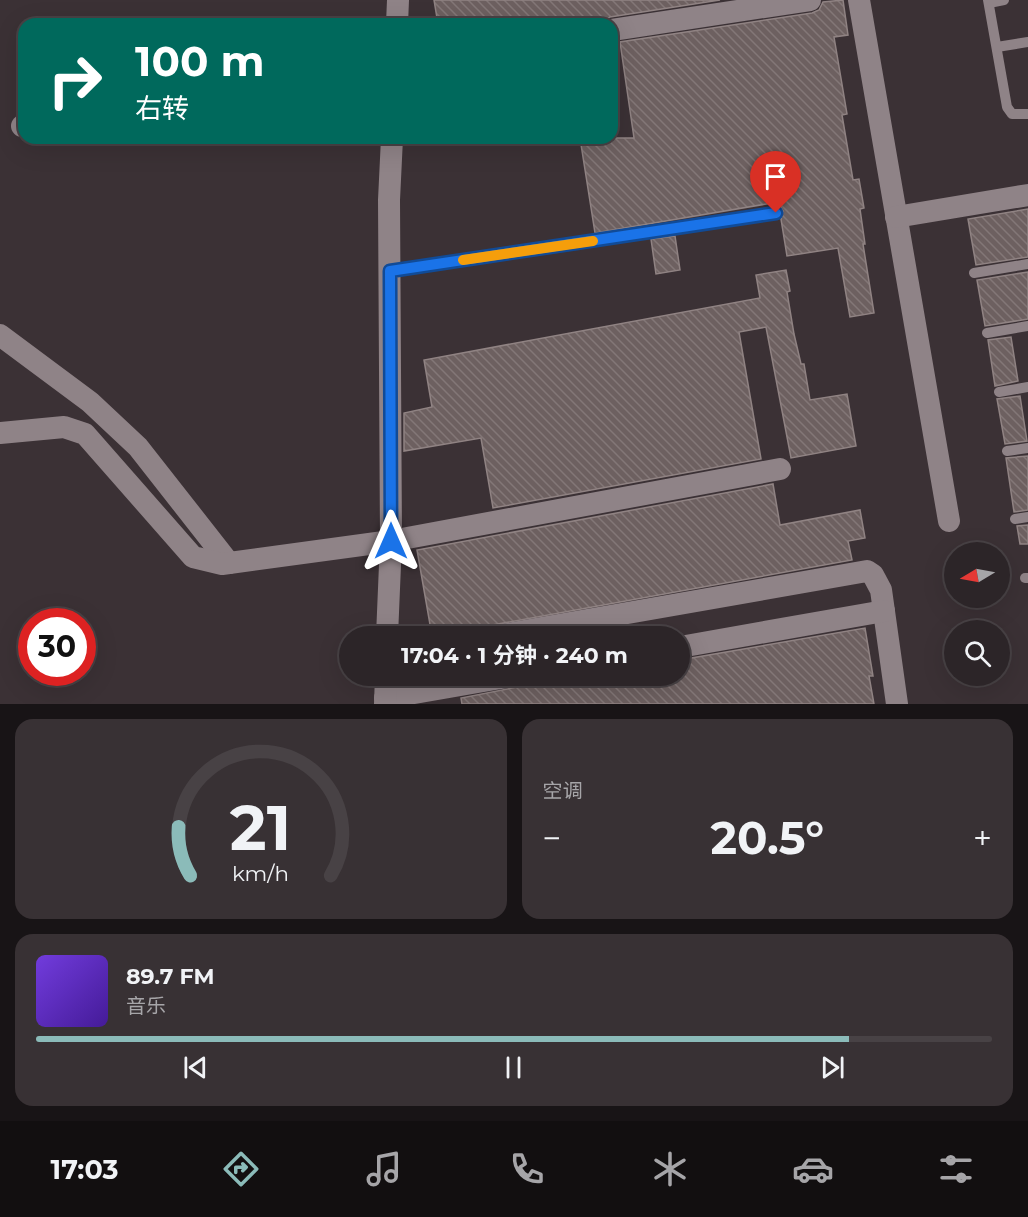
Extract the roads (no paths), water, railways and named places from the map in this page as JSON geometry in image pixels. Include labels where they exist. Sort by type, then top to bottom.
[{"type":"street","points":[[397,18],[398,0]]},
{"type":"street","points":[[618,29],[810,0]]},
{"type":"street","points":[[859,0],[950,521]]},
{"type":"street","points":[[387,626],[391,541],[388,200],[392,144]]},
{"type":"street","points":[[897,217],[1028,195]]},
{"type":"street","points":[[0,335],[90,402],[138,447],[229,563]]},
{"type":"street","points":[[75,429],[90,402]]},
{"type":"street","points":[[0,433],[64,427],[85,434],[193,557],[208,562],[229,563],[391,541],[780,469]]},
{"type":"street","points":[[553,626],[867,571],[878,582],[897,704]]},
{"type":"street","points":[[690,645],[884,611]]},
{"type":"street","points":[[386,686],[385,701],[462,686]]},
{"type":"lane","points":[[1004,0],[988,1],[1007,107],[1011,114],[1028,114]]},
{"type":"lane","points":[[997,47],[1028,42]]},
{"type":"lane","points":[[390,271],[776,213]]},
{"type":"lane","points":[[974,273],[1028,264]]},
{"type":"lane","points":[[987,333],[1028,326]]},
{"type":"lane","points":[[999,392],[1028,387]]},
{"type":"lane","points":[[1007,451],[1028,448]]},
{"type":"lane","points":[[1015,519],[1028,517]]}]
